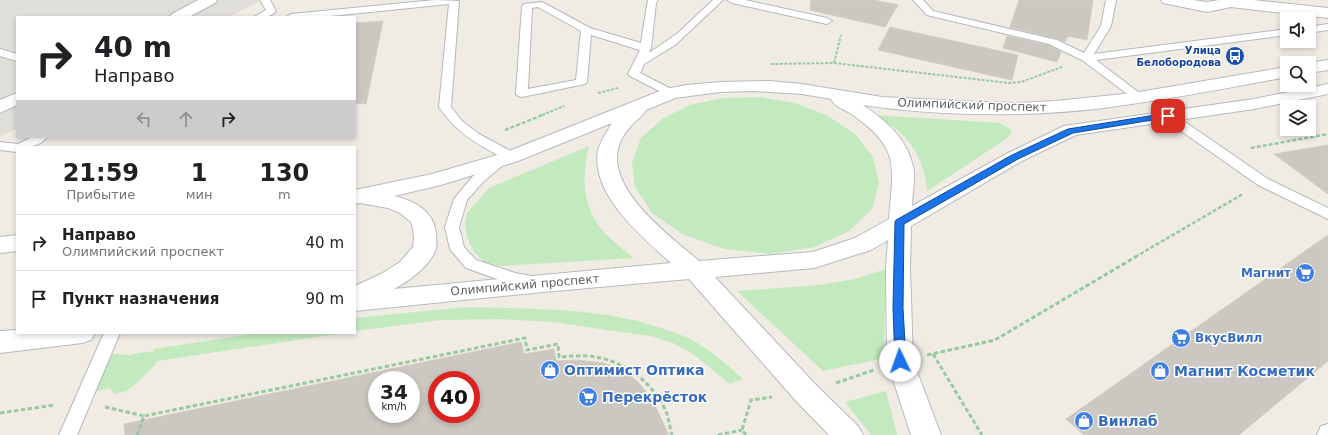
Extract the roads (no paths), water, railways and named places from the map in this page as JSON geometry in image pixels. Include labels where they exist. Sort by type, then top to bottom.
[{"type":"main road","points":[[179,16],[210,0]]},
{"type":"main road","points":[[1168,0],[1207,7],[1231,2],[1328,13]]},
{"type":"main road","points":[[1316,67],[1328,65]]},
{"type":"main road","name":"Олимпийский проспект","points":[[356,197],[434,180],[507,158],[672,93],[694,89],[723,86],[757,86],[800,89],[882,102],[980,108],[1059,108],[1138,97],[1280,73]]},
{"type":"main road","name":"Олимпийский проспект","points":[[800,89],[839,100],[854,107],[877,123],[895,143],[903,167],[900,222]]},
{"type":"main road","name":"Олимпийский проспект","points":[[356,302],[543,283],[814,260],[863,244],[1015,157],[1071,130],[1254,104],[1328,89]]},
{"type":"main road","points":[[0,107],[16,99]]},
{"type":"main road","name":"Олимпийский проспект","points":[[640,106],[620,126],[608,149],[608,172],[621,199],[652,233],[695,271]]},
{"type":"main road","points":[[356,197],[383,200],[403,206],[419,215],[426,229],[424,249],[408,267],[383,284],[356,296]]},
{"type":"main road","points":[[900,222],[898,308],[900,361],[926,435]]},
{"type":"main road","points":[[0,245],[16,242]]},
{"type":"main road","points":[[695,271],[806,393],[848,435]]},
{"type":"main road","points":[[0,342],[73,334]]},
{"type":"lane","points":[[265,0],[283,14]]},
{"type":"lane","points":[[639,62],[654,56],[670,45],[718,0]]},
{"type":"lane","points":[[732,0],[827,21]]},
{"type":"lane","points":[[918,0],[930,13],[1053,42],[1086,58],[1138,97]]},
{"type":"lane","points":[[1086,58],[1106,26],[1111,0]]},
{"type":"lane","points":[[267,16],[383,4],[454,1],[445,107],[458,124],[507,158],[478,179],[461,199],[452,227],[457,249],[471,264],[514,279],[543,283]]},
{"type":"lane","points":[[648,1],[646,48],[634,74],[672,93]]},
{"type":"lane","points":[[586,30],[580,82],[522,94],[526,6],[539,4],[586,30],[646,48]]},
{"type":"lane","points":[[1316,29],[1328,27]]},
{"type":"lane","points":[[1086,58],[1280,33]]},
{"type":"lane","points":[[0,52],[16,58]]},
{"type":"lane","points":[[1168,116],[1263,182],[1328,214]]},
{"type":"lane","points":[[24,146],[39,138]]},
{"type":"lane","points":[[0,146],[16,148]]},
{"type":"lane","points":[[68,435],[112,334]]},
{"type":"place","name":"Улица Белобородова","points":[[1235,56]]},
{"type":"place","name":"Магнит","points":[[1305,273]]},
{"type":"place","name":"ВкусВилл","points":[[1181,338]]},
{"type":"place","name":"Оптимист Оптика","points":[[550,370]]},
{"type":"place","name":"Магнит Косметик","points":[[1160,371]]},
{"type":"place","name":"Перекрёсток","points":[[588,397]]},
{"type":"place","name":"Винлаб","points":[[1084,421]]}]
